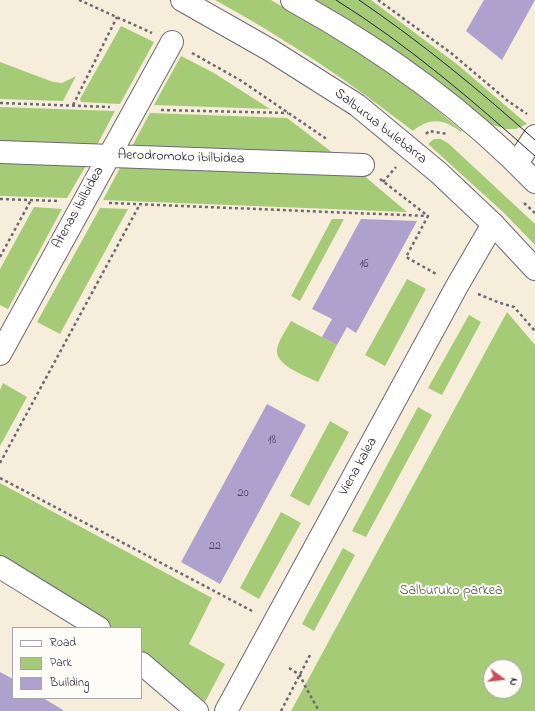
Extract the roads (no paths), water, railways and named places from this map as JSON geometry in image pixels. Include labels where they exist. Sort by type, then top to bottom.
[{"type":"street","name":"Salburua bulebarra","points":[[182,0],[270,50],[357,105],[439,173],[493,224],[535,269]]},
{"type":"street","points":[[292,0],[323,17],[394,63],[464,116],[517,163],[535,182]]},
{"type":"street","name":"Atenas ibilbidea","points":[[0,354],[82,202],[172,42]]},
{"type":"street","points":[[517,163],[534,127]]},
{"type":"street","name":"Aerodromoko ibilbidea","points":[[0,152],[363,165]]},
{"type":"street","name":"Viena kalea","points":[[226,711],[457,286],[493,224]]},
{"type":"street","points":[[0,567],[97,627]]},
{"type":"street","points":[[142,664],[197,711]]},
{"type":"tram line","points":[[336,0],[363,17],[414,54],[535,156]]},
{"type":"tram line","points":[[359,0],[449,67],[535,140]]},
{"type":"park label","name":"Salburuko parkea","points":[[451,592]]}]
